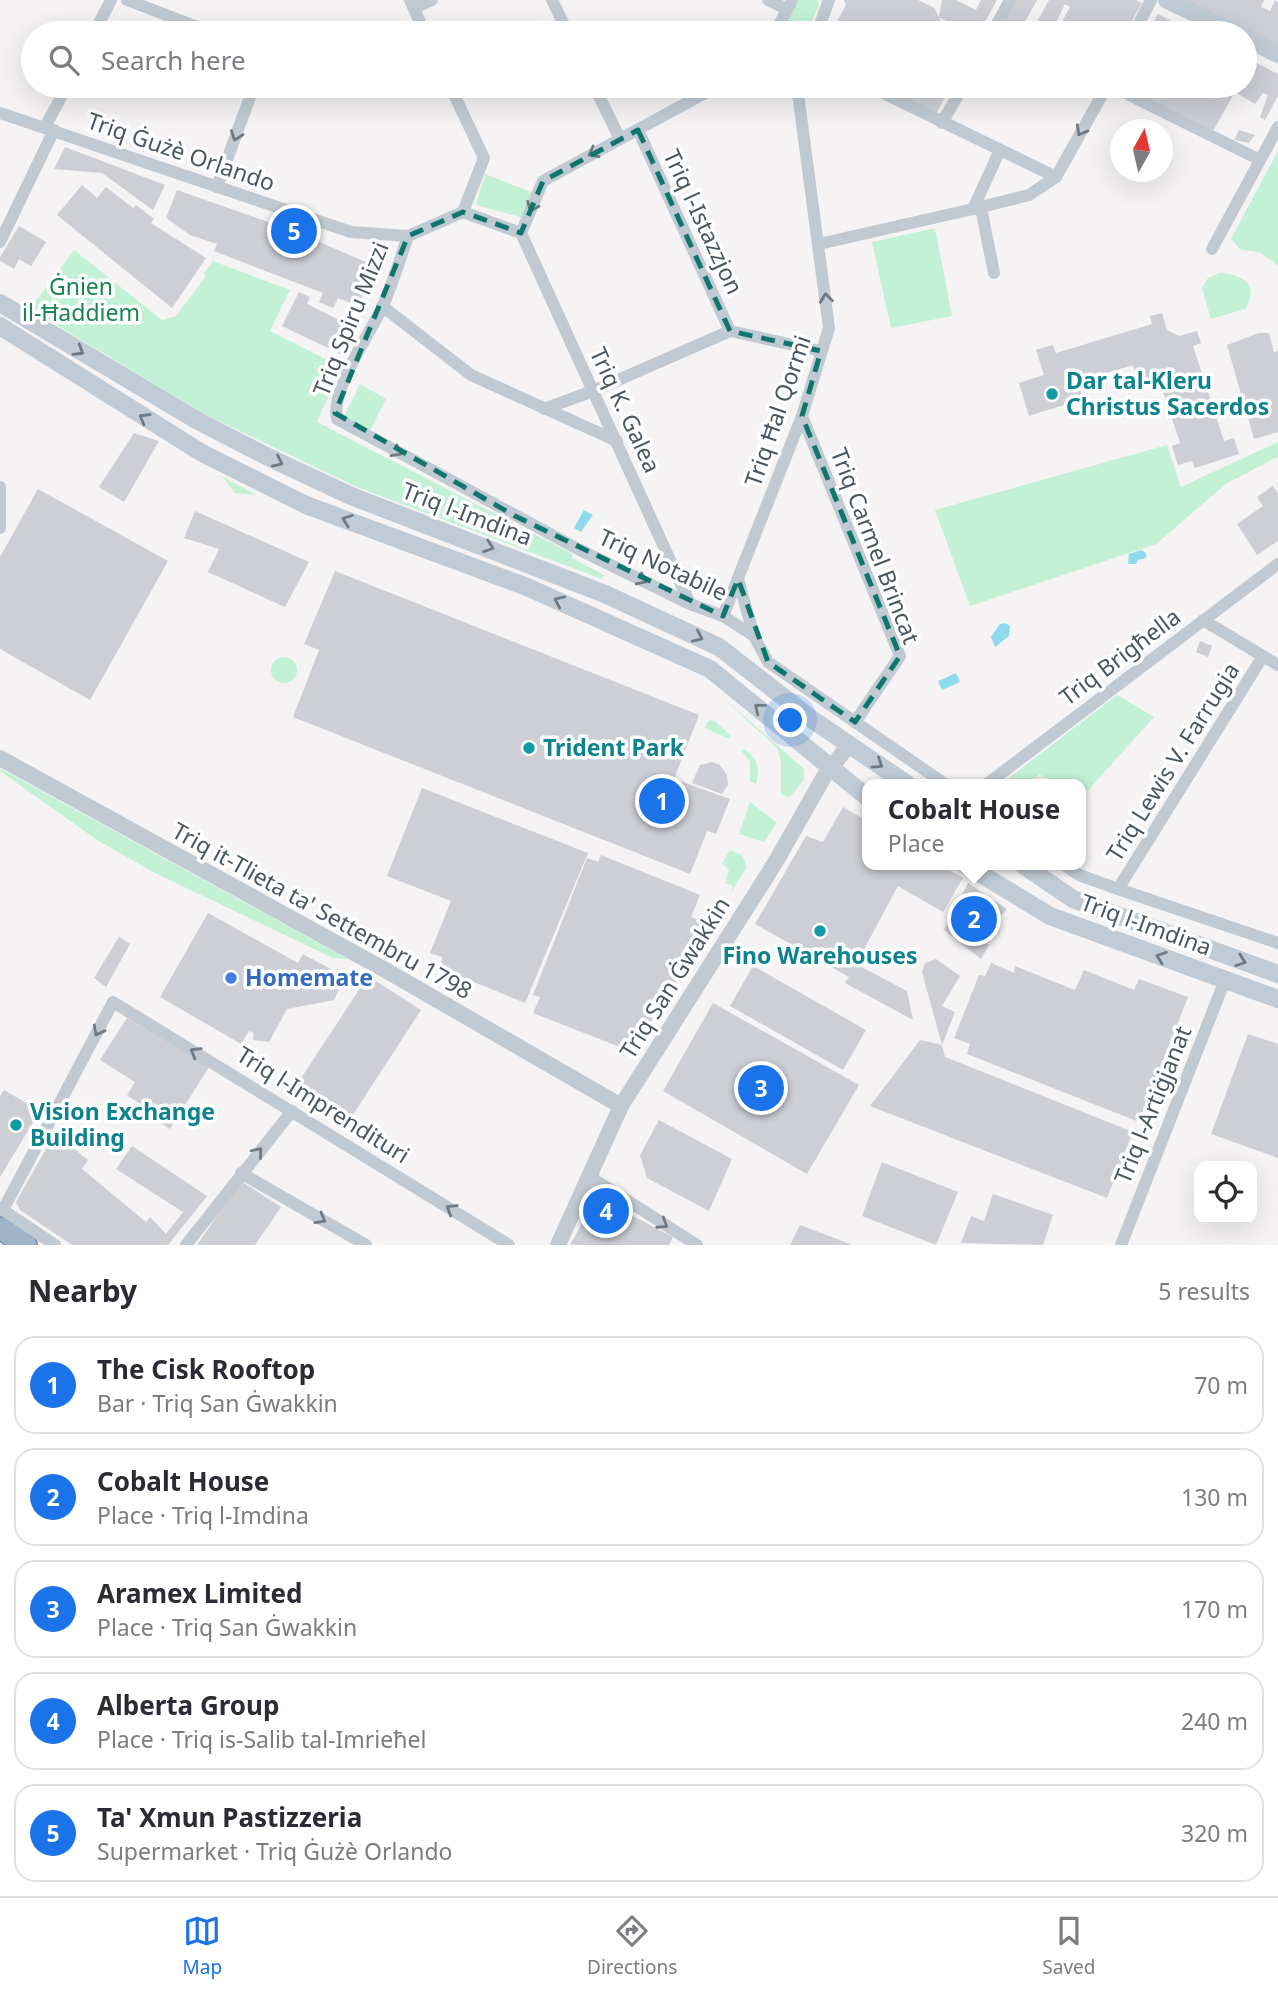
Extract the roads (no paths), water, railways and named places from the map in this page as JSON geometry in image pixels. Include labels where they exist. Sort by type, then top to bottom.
[{"type":"highway","points":[[1,1215],[26,1245]]},
{"type":"main road","points":[[1167,0],[1211,21]]},
{"type":"main road","points":[[1257,44],[1278,54]]},
{"type":"main road","name":"Triq l-Imdina","points":[[0,303],[198,421],[282,464],[351,496],[605,594],[719,647],[849,745],[900,779]]},
{"type":"main road","name":"Triq l-Imdina","points":[[0,326],[202,453],[306,505],[527,587],[710,668],[862,793]]},
{"type":"main road","name":"Triq l-Imdina","points":[[975,870],[1050,916],[1278,999]]},
{"type":"main road","name":"Triq l-Imdina","points":[[1031,870],[1083,903],[1278,974]]},
{"type":"street","points":[[100,21],[111,0]]},
{"type":"street","points":[[127,0],[182,21]]},
{"type":"street","points":[[417,21],[412,4],[432,0]]},
{"type":"street","points":[[552,0],[562,21]]},
{"type":"street","points":[[768,0],[790,5],[781,21]]},
{"type":"street","points":[[821,21],[829,0]]},
{"type":"street","points":[[999,21],[1010,0]]},
{"type":"street","points":[[1141,21],[1152,0]]},
{"type":"street","points":[[0,243],[62,98]]},
{"type":"street","points":[[217,187],[250,98]]},
{"type":"street","points":[[456,98],[484,158],[463,212],[521,233],[543,181],[696,98]]},
{"type":"street","points":[[600,98],[620,139]]},
{"type":"street","name":"Triq Ħal Qormi","points":[[723,616],[802,416],[829,328],[798,98]]},
{"type":"street","points":[[893,98],[1056,177]]},
{"type":"street","points":[[942,123],[956,98]]},
{"type":"street","points":[[819,244],[1029,195],[1056,177],[1102,98]]},
{"type":"street","points":[[1134,98],[1261,160]]},
{"type":"street","name":"Triq Ġużè Orlando","points":[[0,113],[351,232],[408,236],[463,212]]},
{"type":"street","points":[[1212,249],[1278,127]]},
{"type":"street","name":"Triq l-Istazzjon","points":[[638,130],[730,331]]},
{"type":"street","points":[[994,273],[977,209],[1000,150]]},
{"type":"street","name":"Triq K. Galea","points":[[521,233],[690,604]]},
{"type":"street","name":"Triq Spiru Mizzi","points":[[337,419],[336,405],[343,386],[382,306],[408,236]]},
{"type":"street","points":[[382,306],[471,375],[617,441]]},
{"type":"street","points":[[544,408],[593,391],[730,331],[821,351]]},
{"type":"street","name":"Triq Carmel Brincat","points":[[802,416],[900,656],[855,722]]},
{"type":"street","name":"Triq Notabile","points":[[337,419],[525,522],[690,604],[723,616],[754,636],[768,662],[938,779]]},
{"type":"street","points":[[0,487],[0,528]]},
{"type":"street","name":"Triq Brigħella","points":[[994,779],[1278,564]]},
{"type":"street","points":[[738,579],[754,636]]},
{"type":"street","points":[[1203,620],[1278,665]]},
{"type":"street","name":"Triq Lewis V. Farrugia","points":[[1118,889],[1263,656]]},
{"type":"street","name":"Triq San Ġwakkin","points":[[558,1245],[621,1106],[775,863],[830,767],[849,745]]},
{"type":"street","name":"Triq it-Tlieta ta' Settembru 1798","points":[[0,758],[387,971],[621,1106]]},
{"type":"street","points":[[1072,870],[1118,889],[1278,943]]},
{"type":"street","name":"Triq l-Artiġjanat","points":[[1121,1245],[1225,980]]},
{"type":"street","name":"Triq l-Imprendituri","points":[[1,1215],[113,1002],[509,1245]]},
{"type":"street","points":[[186,1245],[241,1172],[292,1111]]},
{"type":"street","points":[[241,1172],[366,1245]]},
{"type":"street","points":[[589,1176],[696,1245]]},
{"type":"street","points":[[1,1215],[55,1245]]},
{"type":"water","points":[[584,510],[593,515],[581,532],[574,528]]},
{"type":"water","points":[[1141,550],[1146,553],[1146,558],[1138,560],[1136,564],[1128,564],[1129,554]]},
{"type":"water","points":[[1000,624],[1010,626],[1009,636],[995,647],[991,637]]},
{"type":"water","points":[[956,673],[960,682],[942,690],[938,681]]},
{"type":"place","name":"Ta' Xmun Pastizzeria","points":[[294,231]]},
{"type":"place","name":"Dar tal-Kleru Christus Sacerdos","points":[[1052,394]]},
{"type":"place","name":"Trident Park","points":[[529,748]]},
{"type":"place","name":"The Cisk Rooftop","points":[[662,801]]},
{"type":"place","name":"Cobalt House","points":[[974,919]]},
{"type":"place","name":"Fino Warehouses","points":[[820,931]]},
{"type":"place","name":"Homemate","points":[[231,978]]},
{"type":"place","name":"Aramex Limited","points":[[761,1088]]},
{"type":"place","name":"Vision Exchange Building","points":[[16,1125]]},
{"type":"place","name":"Alberta Group","points":[[606,1211]]},
{"type":"park label","name":"Ġnien il-Ħaddiem","points":[[81,300]]}]
